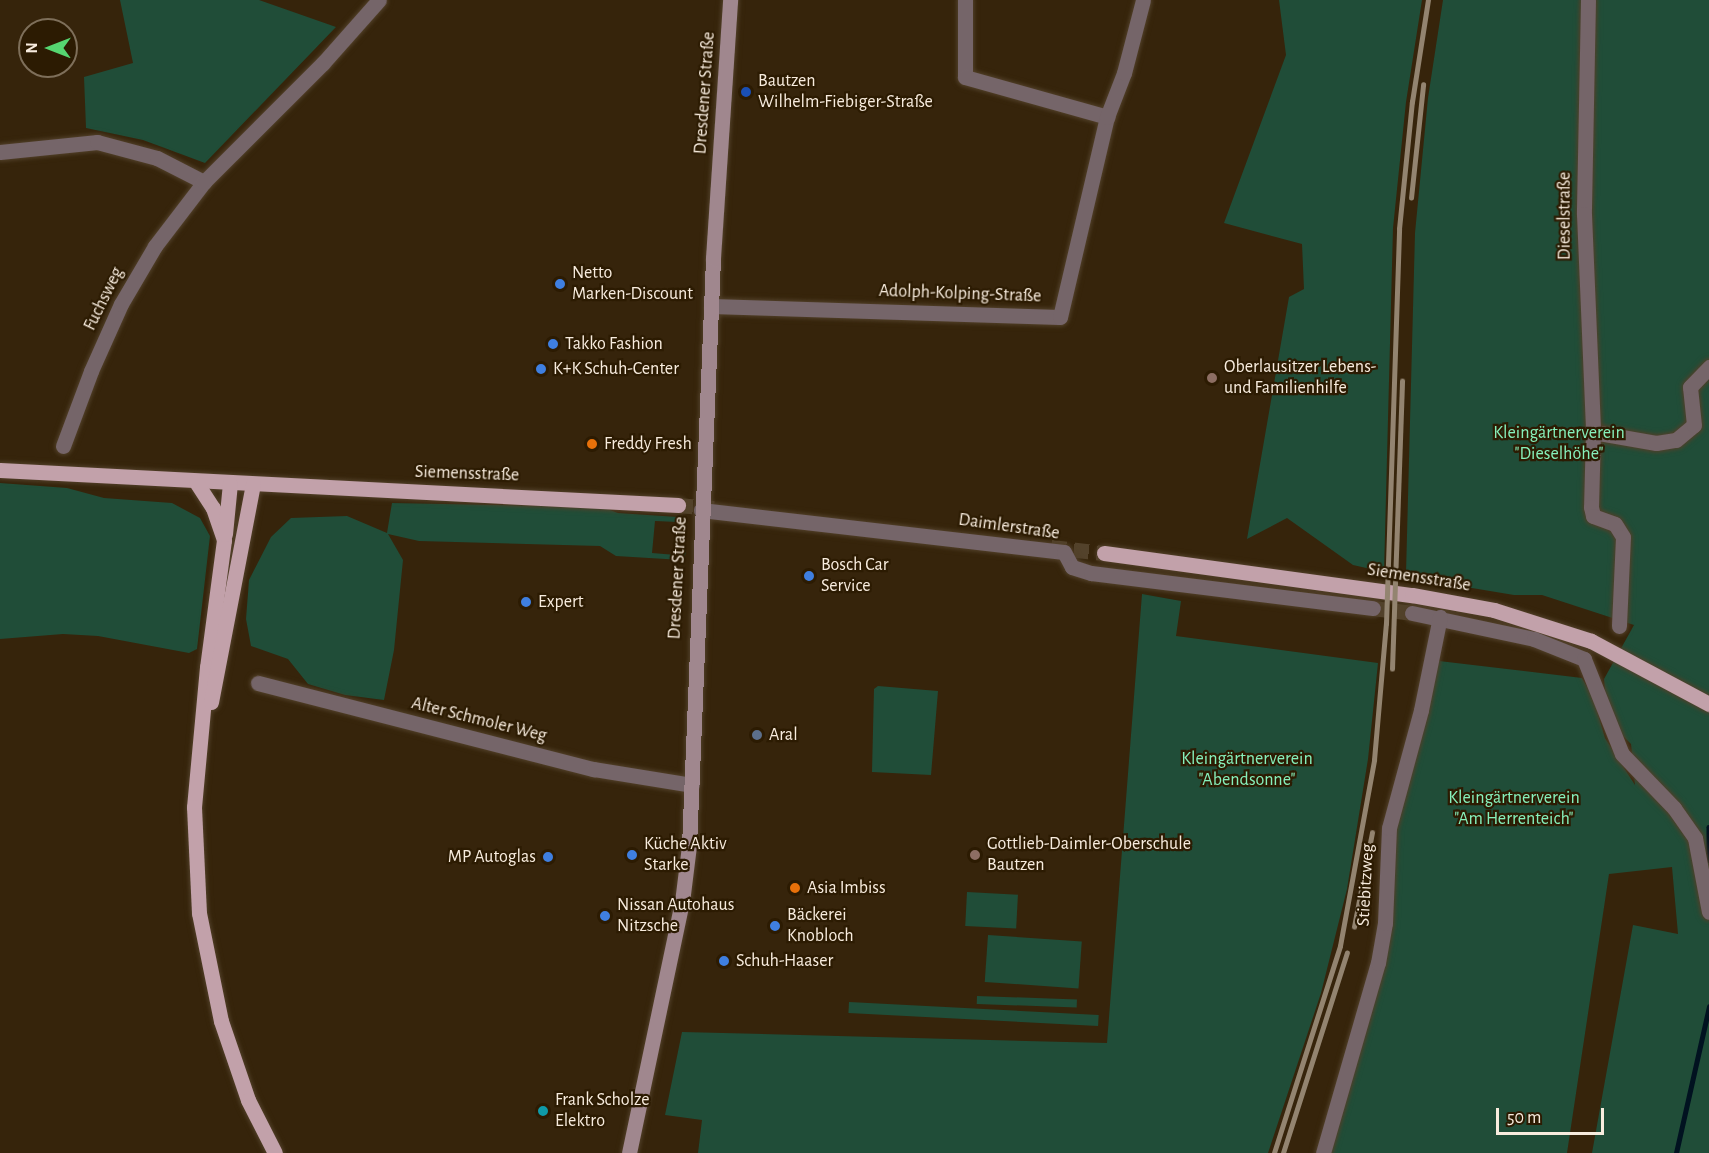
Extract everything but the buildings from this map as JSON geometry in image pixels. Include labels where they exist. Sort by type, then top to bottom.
[{"type":"main road","name":"Dresdener Straße","points":[[629,1153],[682,902],[692,785],[701,510],[730,0]]},
{"type":"main road","name":"Siemensstraße","points":[[0,470],[196,482],[678,505]]},
{"type":"main road","points":[[196,482],[213,508],[224,540]]},
{"type":"main road","points":[[230,483],[201,737],[194,856],[203,947],[221,1021],[248,1100],[275,1153]]},
{"type":"main road","points":[[201,737],[220,671],[253,484]]},
{"type":"main road","name":"Siemensstraße","points":[[1104,553],[1412,595],[1494,610],[1591,641],[1709,704]]},
{"type":"street","name":"Fuchsweg","points":[[63,446],[68,426],[121,304],[155,246],[204,182],[323,63],[379,0]]},
{"type":"street","points":[[965,0],[965,77],[1107,117]]},
{"type":"street","name":"Adolph-Kolping-Straße","points":[[711,306],[1060,317],[1107,117],[1143,0]]},
{"type":"street","name":"Dieselstraße","points":[[1588,0],[1584,243],[1593,432],[1593,516],[1615,524],[1623,537],[1619,626]]},
{"type":"street","points":[[0,152],[97,142],[157,158],[204,182]]},
{"type":"street","points":[[1593,432],[1656,443],[1676,440],[1694,424],[1690,387],[1709,367]]},
{"type":"street","name":"Daimlerstraße","points":[[701,510],[1064,552],[1072,567],[1091,573],[1373,608]]},
{"type":"street","points":[[1412,613],[1440,617],[1534,639],[1584,659],[1622,754],[1674,808],[1695,838],[1709,912]]},
{"type":"street","name":"Stiebitzweg","points":[[1323,1153],[1378,963],[1385,923],[1389,828],[1421,710],[1440,617]]},
{"type":"street","name":"Alter Schmoler Weg","points":[[258,683],[594,769],[692,785]]},
{"type":"green space","points":[[120,0],[259,0],[336,27],[205,163],[143,140],[86,128],[84,77],[133,63]]},
{"type":"green space","points":[[1279,0],[1422,0],[1406,102],[1393,228],[1384,572],[1353,565],[1287,518],[1247,539],[1289,297],[1304,289],[1302,244],[1224,223],[1286,55]]},
{"type":"green space","points":[[1443,0],[1709,0],[1709,1153],[1592,1153],[1633,925],[1678,934],[1672,867],[1609,874],[1567,1153],[1327,1153],[1365,1025],[1400,793],[1439,661],[1582,678],[1593,697],[1605,738],[1635,785],[1631,744],[1616,729],[1606,705],[1604,679],[1634,625],[1542,595],[1514,595],[1412,578],[1406,573],[1415,233],[1428,98]]},
{"type":"green space","points":[[0,483],[67,488],[104,498],[172,503],[200,518],[210,536],[197,649],[189,653],[98,636],[63,634],[0,639]]},
{"type":"green space","points":[[392,503],[602,507],[618,513],[678,517],[678,522],[655,521],[652,553],[676,555],[678,547],[686,548],[686,553],[682,560],[616,556],[600,546],[419,541],[388,534],[403,560],[394,650],[384,700],[345,695],[308,684],[288,659],[251,646],[246,619],[249,580],[271,537],[291,518],[347,516],[387,533]]},
{"type":"green space","name":"Kleingärtnerverein \"Abendsonne\"","points":[[1142,594],[1181,601],[1176,636],[1378,663],[1368,759],[1347,889],[1321,993],[1268,1153],[698,1153],[702,1120],[665,1115],[682,1032],[1107,1043]]},
{"type":"green space","points":[[878,686],[938,691],[931,775],[872,772],[874,689]]},
{"type":"green space","points":[[967,892],[1018,895],[1016,929],[965,926]]},
{"type":"green space","points":[[988,935],[1082,942],[1078,988],[985,982]]},
{"type":"green space","points":[[977,996],[1077,999],[1077,1007],[977,1004]]},
{"type":"green space","points":[[849,1002],[1099,1015],[1098,1026],[848,1013]]},
{"type":"waterway","points":[[1709,827],[1709,860]]},
{"type":"waterway","points":[[1676,1153],[1709,1007]]},
{"type":"tunnel","points":[[678,505],[714,508]]},
{"type":"tunnel","points":[[1051,547],[1104,553]]},
{"type":"tunnel","points":[[1373,608],[1412,613]]},
{"type":"railway","points":[[1274,1153],[1340,946],[1374,760],[1386,624],[1399,229],[1412,102],[1428,0]]},
{"type":"railway","points":[[1411,198],[1423,85]]},
{"type":"railway","points":[[1392,669],[1402,381]]},
{"type":"railway","points":[[1354,927],[1372,833]]},
{"type":"railway","points":[[1283,1153],[1347,953]]},
{"type":"place","name":"Bautzen Wilhelm-Fiebiger-Straße","points":[[746,92]]},
{"type":"place","name":"Netto Marken-Discount","points":[[560,284]]},
{"type":"place","name":"Takko Fashion","points":[[553,344]]},
{"type":"place","name":"K+K Schuh-Center","points":[[541,369]]},
{"type":"place","name":"Oberlausitzer Lebens- und Familienhilfe","points":[[1212,378]]},
{"type":"place","name":"Freddy Fresh","points":[[592,444]]},
{"type":"place","name":"Bosch Car Service","points":[[809,576]]},
{"type":"place","name":"Expert","points":[[526,602]]},
{"type":"place","name":"Aral","points":[[757,735]]},
{"type":"place","name":"Küche Aktiv Starke","points":[[632,855]]},
{"type":"place","name":"Gottlieb-Daimler-Oberschule Bautzen","points":[[975,855]]},
{"type":"place","name":"MP Autoglas","points":[[548,857]]},
{"type":"place","name":"Asia Imbiss","points":[[795,888]]},
{"type":"place","name":"Nissan Autohaus Nitzsche","points":[[605,916]]},
{"type":"place","name":"Bäckerei Knobloch","points":[[775,926]]},
{"type":"place","name":"Schuh-Haaser","points":[[724,961]]},
{"type":"place","name":"Frank Scholze Elektro","points":[[543,1111]]},
{"type":"park label","name":"Kleingärtnerverein \"Dieselhöhe\"","points":[[1559,444]]},
{"type":"park label","name":"Kleingärtnerverein \"Am Herrenteich\"","points":[[1514,809]]}]
